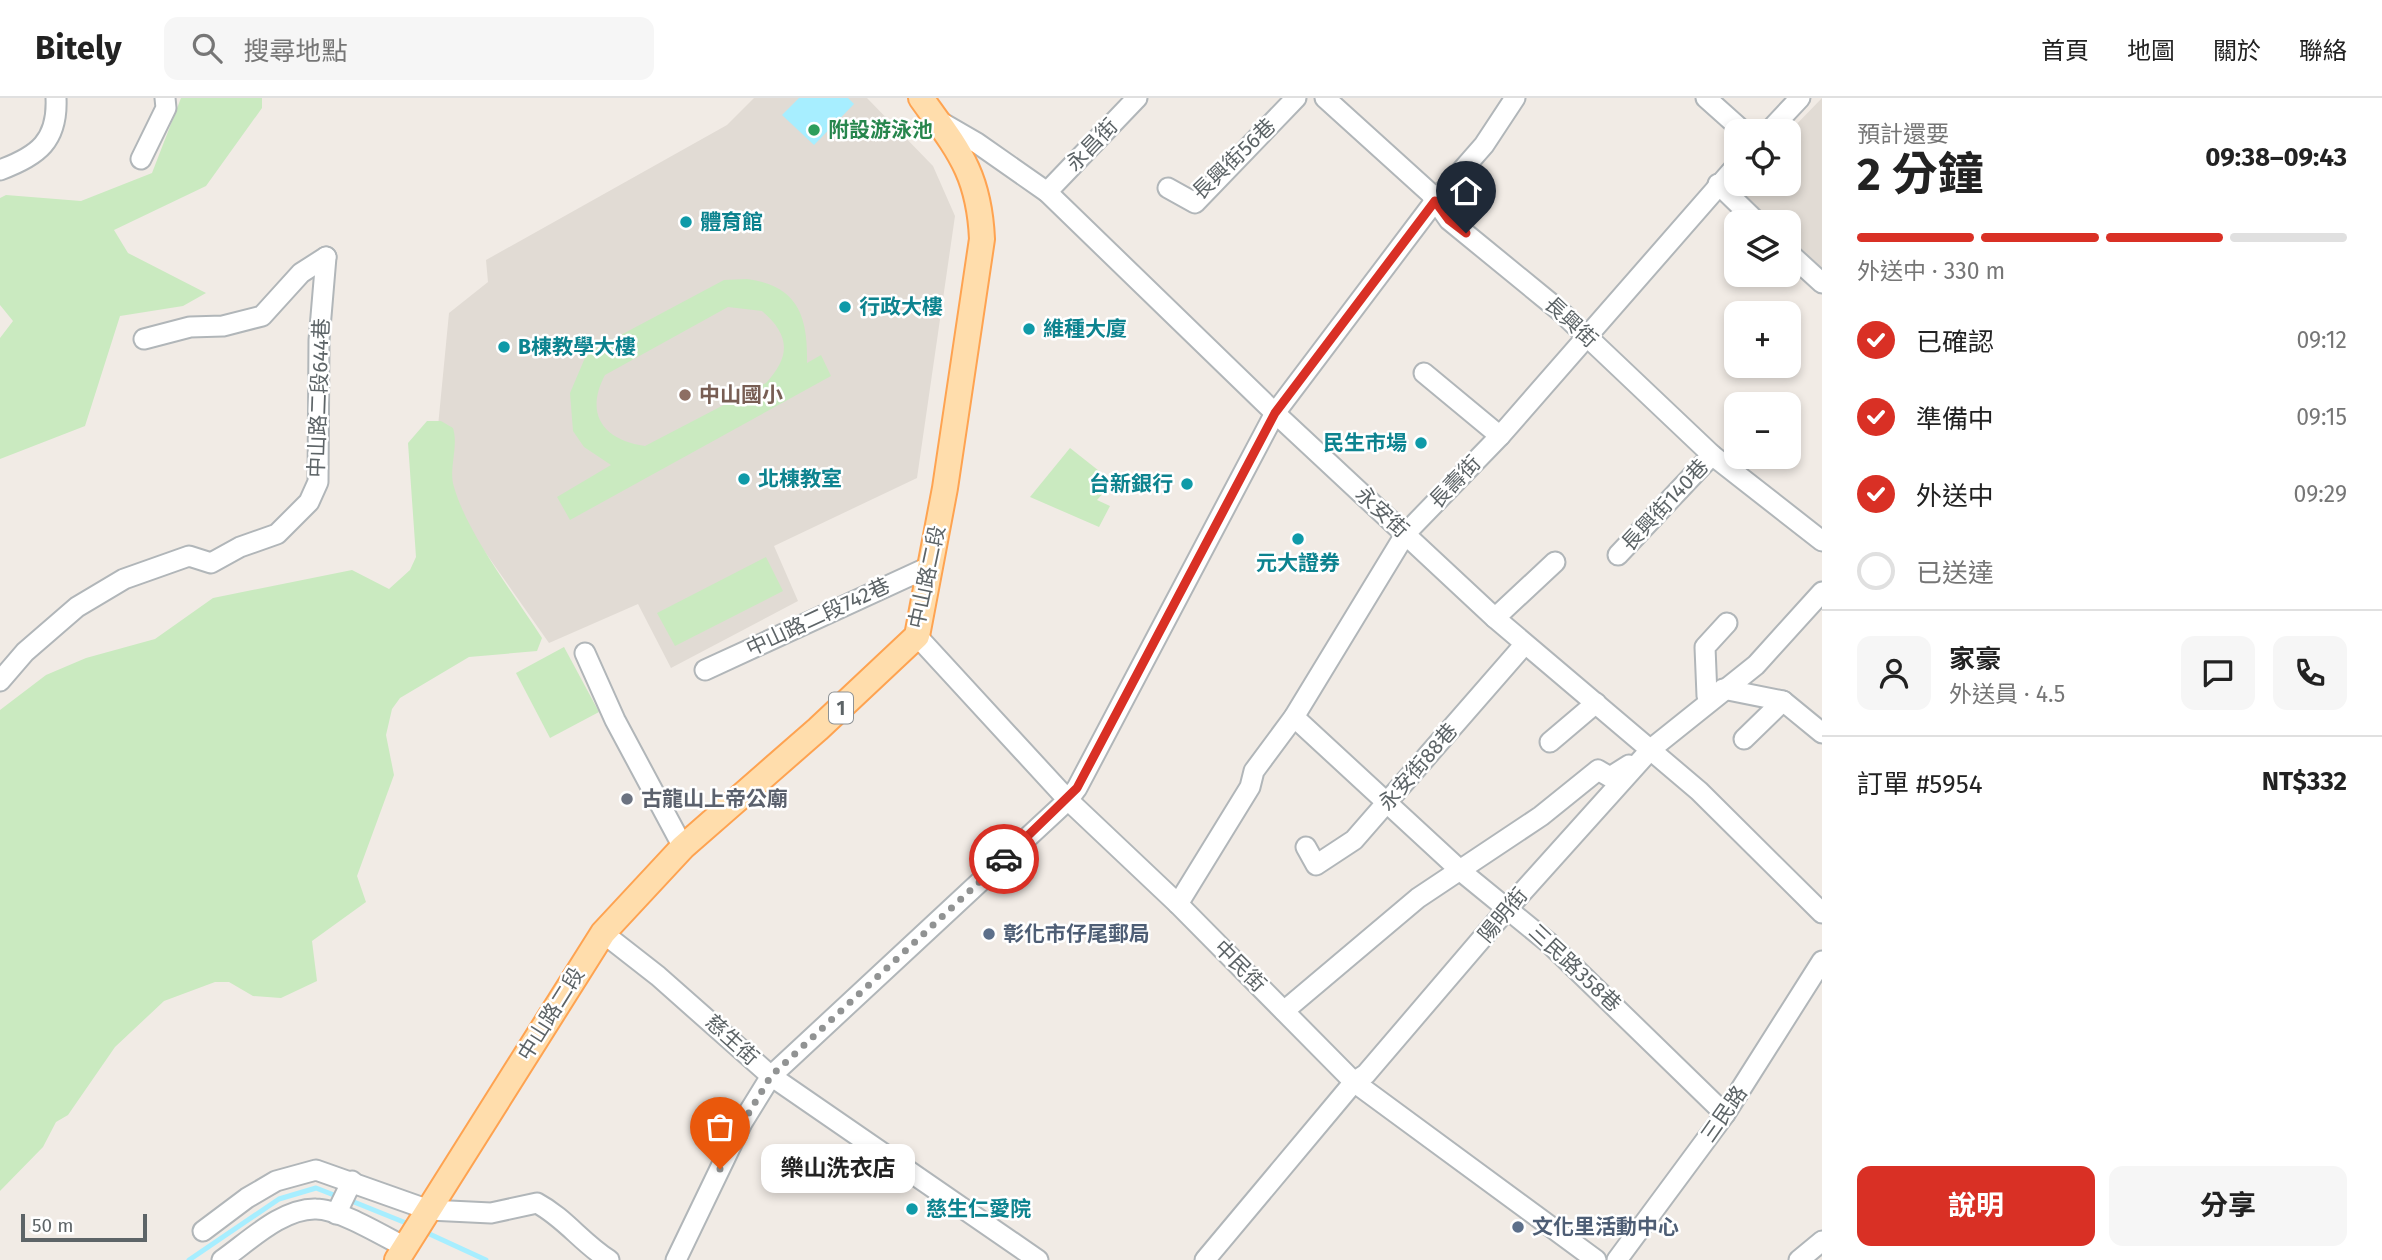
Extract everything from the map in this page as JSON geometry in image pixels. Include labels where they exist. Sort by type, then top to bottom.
[{"type":"main road","name":"中山路二段","points":[[413,1235],[603,933],[684,847],[818,729],[917,636],[931,566],[982,239],[981,207],[972,174],[921,98]]},
{"type":"street","points":[[0,170],[24,161],[47,144],[57,118],[56,98]]},
{"type":"street","points":[[141,159],[166,107],[165,98]]},
{"type":"street","name":"永昌街","points":[[1047,192],[1137,98]]},
{"type":"street","name":"長興街56巷","points":[[1168,188],[1195,203],[1296,98]]},
{"type":"street","name":"長興街","points":[[1325,98],[1430,193],[1449,220],[1511,268],[1712,455],[1822,541]]},
{"type":"street","points":[[676,1260],[742,1124],[771,1076],[1068,800],[1275,413],[1435,201],[1483,145],[1515,98]]},
{"type":"street","points":[[1706,98],[1730,119]]},
{"type":"street","points":[[1780,119],[1800,98]]},
{"type":"street","name":"永安街","points":[[937,120],[977,143],[1047,192],[1275,413],[1524,645],[1699,791],[1822,913]]},
{"type":"street","name":"長壽街","points":[[1178,904],[1250,787],[1254,771],[1294,717],[1406,533],[1500,436],[1724,178]]},
{"type":"street","points":[[1718,184],[1745,210]]},
{"type":"street","name":"中山路二段644巷","points":[[0,681],[25,652],[77,607],[124,579],[189,556],[211,563],[240,547],[277,534],[309,502],[318,482],[319,340],[326,257],[301,272],[262,316],[239,323],[190,327],[144,340]]},
{"type":"street","points":[[1801,264],[1822,283]]},
{"type":"street","points":[[1424,373],[1500,436]]},
{"type":"street","name":"長興街140巷","points":[[1618,555],[1712,455]]},
{"type":"street","points":[[1495,618],[1555,562]]},
{"type":"street","name":"中山路二段742巷","points":[[705,670],[931,566]]},
{"type":"street","name":"陽明街","points":[[1205,1260],[1354,1082],[1366,1074],[1508,908],[1650,750],[1756,666],[1822,592]]},
{"type":"street","points":[[1727,623],[1705,647],[1707,696],[1783,701],[1822,733]]},
{"type":"street","name":"中民街","points":[[917,636],[1068,800],[1178,904],[1354,1082],[1596,1260]]},
{"type":"street","name":"永安街88巷","points":[[1306,848],[1316,865],[1354,840],[1524,645]]},
{"type":"street","points":[[585,653],[615,720],[684,847]]},
{"type":"street","points":[[1744,739],[1783,701]]},
{"type":"street","points":[[1550,742],[1596,703]]},
{"type":"street","name":"三民路358巷","points":[[1294,717],[1386,804],[1462,872],[1508,908],[1626,1015],[1725,1114]]},
{"type":"street","points":[[1284,1011],[1418,898],[1462,872],[1573,793],[1598,770],[1610,777],[1650,750]]},
{"type":"street","name":"慈生街","points":[[603,933],[659,976],[771,1076],[1038,1260]]},
{"type":"street","name":"三民路","points":[[1617,1260],[1725,1114],[1822,961]]},
{"type":"street","points":[[203,1231],[247,1198],[276,1181],[316,1170],[352,1181],[413,1235]]},
{"type":"street","points":[[336,1214],[352,1181]]},
{"type":"street","points":[[222,1260],[271,1225],[294,1213],[316,1209],[413,1235],[537,1203],[560,1215],[583,1241],[609,1260]]},
{"type":"street","points":[[1800,1260],[1822,1241]]},
{"type":"shaded area","name":"中山國小","points":[[754,98],[867,98],[933,166],[955,216],[917,478],[774,546],[798,601],[671,668],[638,604],[549,643],[433,478],[449,313],[488,282],[486,260],[727,125]]},
{"type":"shaded area","points":[[1822,98],[1822,275],[1801,254],[1801,210],[1756,210],[1741,196],[1801,196],[1801,120]]},
{"type":"green space","points":[[181,98],[262,98],[262,108],[206,186],[114,230],[128,253],[206,293],[183,306],[120,316],[85,426],[0,459],[0,338],[13,321],[0,305],[0,198],[6,195],[81,201],[152,173]]},
{"type":"green space","points":[[747,279],[764,283],[789,296],[802,318],[807,363],[821,355],[831,376],[570,520],[557,497],[611,465],[584,447],[573,431],[570,393],[587,353],[724,280]],"holes":[[[728,307],[762,311],[778,329],[784,346],[780,364],[766,383],[645,446],[618,438],[602,423],[597,402],[605,375]]]},
{"type":"green space","points":[[427,421],[441,421],[453,428],[455,443],[452,480],[460,505],[493,564],[542,638],[537,651],[469,657],[400,698],[392,709],[386,735],[394,775],[357,876],[366,902],[312,941],[317,981],[281,998],[253,996],[229,982],[215,982],[164,1001],[115,1047],[68,1115],[56,1122],[43,1147],[0,1191],[0,710],[46,675],[86,658],[155,639],[213,598],[352,570],[389,589],[410,570],[416,557],[408,443]]},
{"type":"green space","points":[[1070,448],[1113,482],[1097,500],[1110,506],[1099,527],[1030,497]]},
{"type":"green space","points":[[766,557],[783,591],[675,646],[657,613]]},
{"type":"green space","points":[[564,647],[599,712],[550,738],[516,673]]},
{"type":"water","name":"附設游泳池","points":[[799,98],[848,98],[854,104],[814,145],[782,115]]},
{"type":"waterway","points":[[189,1260],[279,1199],[316,1188],[339,1197]]},
{"type":"waterway","points":[[349,1200],[411,1225]]},
{"type":"waterway","points":[[423,1231],[486,1260]]},
{"type":"way so far","points":[[720,1169],[742,1124],[771,1076],[1004,859]]},
{"type":"place","name":"附設游泳池","points":[[814,130]]},
{"type":"place","name":"體育館","points":[[686,222]]},
{"type":"place","name":"行政大樓","points":[[845,307]]},
{"type":"place","name":"維種大廈","points":[[1029,329]]},
{"type":"place","name":"B棟教學大樓","points":[[504,347]]},
{"type":"place","name":"中山國小","points":[[685,395]]},
{"type":"place","name":"民生市場","points":[[1421,443]]},
{"type":"place","name":"北棟教室","points":[[744,479]]},
{"type":"place","name":"台新銀行","points":[[1187,484]]},
{"type":"place","name":"元大證券","points":[[1298,539]]},
{"type":"place","name":"古龍山上帝公廟","points":[[627,799]]},
{"type":"place","name":"彰化市仔尾郵局","points":[[989,934]]},
{"type":"place","name":"樂山洗衣店","points":[[720,1169]]},
{"type":"place","name":"慈生仁愛院","points":[[912,1209]]},
{"type":"place","name":"文化里活動中心","points":[[1518,1227]]},
{"type":"route","points":[[1004,859],[1068,800],[1077,788],[1275,413],[1435,201],[1449,220],[1466,233]]}]
